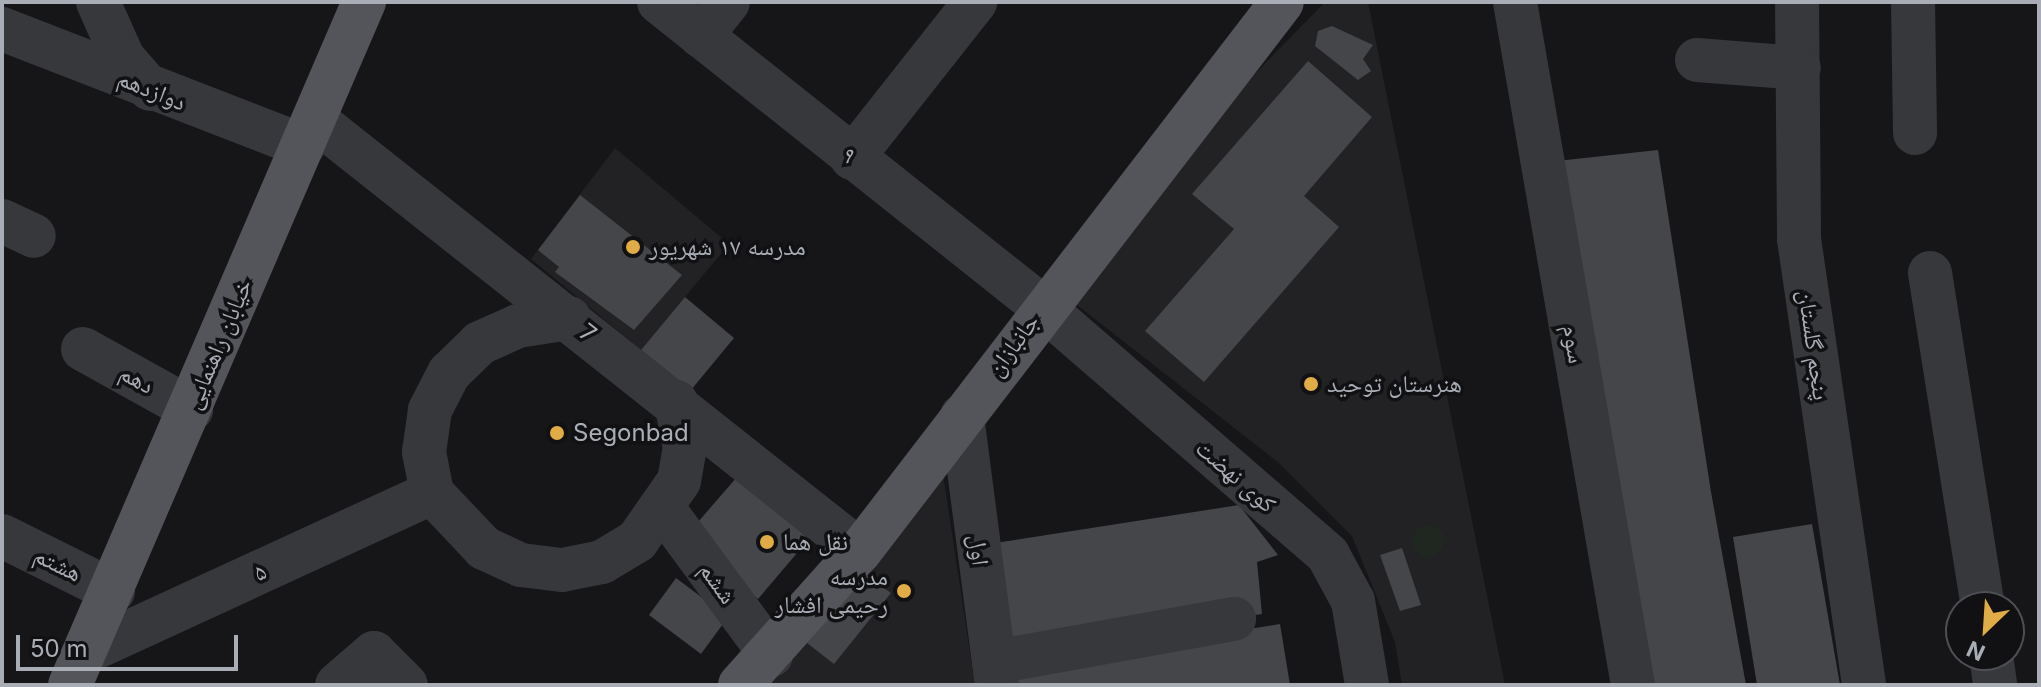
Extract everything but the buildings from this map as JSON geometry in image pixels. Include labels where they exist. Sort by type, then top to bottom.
[{"type":"main road","name":"خیابان راهنمایی","points":[[79,668],[364,2]]},
{"type":"main road","name":"جانبازان","points":[[740,685],[771,655],[860,551],[1041,306],[1148,190],[1282,2]]},
{"type":"street","points":[[98,2],[123,58],[150,89]]},
{"type":"street","name":"۹","points":[[659,2],[1041,306]]},
{"type":"street","points":[[701,36],[728,2]]},
{"type":"street","points":[[852,158],[975,2]]},
{"type":"street","name":"سوم","points":[[1515,2],[1633,685]]},
{"type":"street","name":"پنجم گلستان","points":[[1797,2],[1799,239],[1864,685]]},
{"type":"street","points":[[1913,2],[1915,133]]},
{"type":"street","name":"دوازدهم","points":[[2,29],[150,89],[309,132]]},
{"type":"street","points":[[1697,60],[1799,68]]},
{"type":"street","name":"7","points":[[309,132],[569,318],[860,551]]},
{"type":"street","points":[[1930,273],[1980,591]]},
{"type":"street","name":"کوی نهضت","points":[[1041,306],[1340,546],[1367,685]]},
{"type":"street","points":[[569,318],[505,332],[480,343],[449,373],[430,410],[424,452],[432,493],[484,548],[521,565],[562,570],[602,562],[637,541],[665,511],[685,448],[676,402]]},
{"type":"street","name":"دهم","points":[[83,349],[191,409]]},
{"type":"street","name":"اول","points":[[962,416],[995,673]]},
{"type":"street","name":"۵","points":[[79,668],[432,493]]},
{"type":"street","name":"ششم","points":[[665,511],[771,655]]},
{"type":"street","name":"هشتم","points":[[2,536],[113,591]]},
{"type":"street","points":[[995,673],[1234,619]]},
{"type":"street","points":[[337,685],[374,653],[406,685]]},
{"type":"shaded area","name":"هنرستان توحید","points":[[1325,2],[1368,2],[1505,685],[1402,685],[1395,642],[1352,536],[1279,463],[1077,305],[1238,91]]},
{"type":"shaded area","name":"مدرسه ۱۷ شهریور","points":[[615,148],[729,244],[641,350],[531,259]]},
{"type":"shaded area","name":"مدرسه رحیمی افشار","points":[[943,474],[975,685],[760,685]]},
{"type":"shaded area","points":[[1428,525],[1440,529],[1444,541],[1440,553],[1428,557],[1416,553],[1412,541],[1416,529]]},
{"type":"place","name":"مدرسه ۱۷ شهریور","points":[[633,247]]},
{"type":"place","name":"هنرستان توحید","points":[[1311,384]]},
{"type":"place","name":"Segonbad","points":[[557,433]]},
{"type":"place","name":"نقل هما","points":[[767,542]]},
{"type":"place","name":"مدرسه رحیمی افشار","points":[[904,591]]}]
